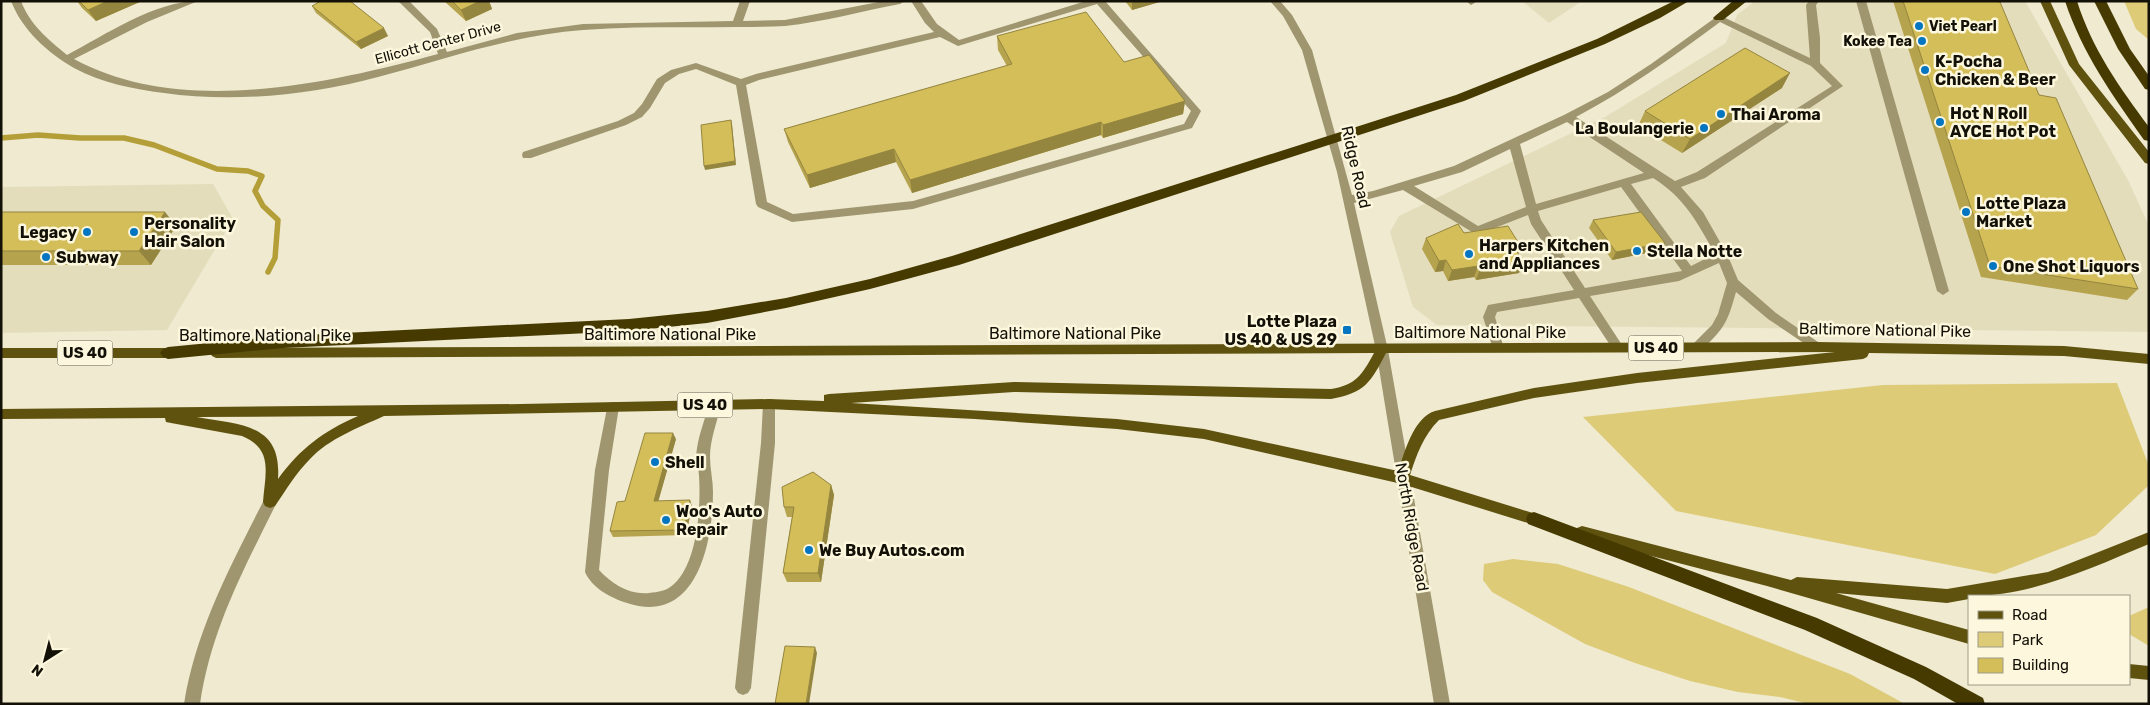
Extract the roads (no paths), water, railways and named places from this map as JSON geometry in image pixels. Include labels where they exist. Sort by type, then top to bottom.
[{"type":"highway","points":[[168,353],[283,342],[629,325],[707,317],[786,303],[870,284],[954,261],[1460,98],[1533,71],[1609,38],[1683,1]]},
{"type":"highway","points":[[1720,18],[1740,1]]},
{"type":"highway","points":[[2071,1],[2076,20],[2101,69],[2149,137]]},
{"type":"highway","points":[[2100,1],[2124,49],[2149,86]]},
{"type":"highway","points":[[1534,519],[1811,624],[1920,673],[1976,704]]},
{"type":"main road","points":[[2045,1],[2074,64],[2149,160]]},
{"type":"main road","name":"Baltimore National Pike","points":[[1,353],[1382,350],[1817,347],[2064,352],[2149,359]]},
{"type":"main road","points":[[1402,478],[1417,436],[1435,416],[1534,393],[1637,378],[1931,348]]},
{"type":"main road","points":[[769,404],[1014,387],[1331,394],[1349,392],[1362,383],[1382,350]]},
{"type":"main road","name":"US 40","points":[[1,414],[769,404],[975,414],[1117,424],[1204,434],[1402,478],[1534,519],[1767,580],[1968,637]]},
{"type":"main road","points":[[270,502],[298,462],[320,443],[340,429],[384,410]]},
{"type":"main road","points":[[141,413],[242,431],[256,436],[267,445],[273,462],[270,502]]},
{"type":"main road","points":[[1767,580],[1947,596],[2049,578],[2149,538]]},
{"type":"main road","points":[[2130,671],[2149,673]]},
{"type":"street","name":"Ellicott Center Drive","points":[[16,1],[21,16],[36,34],[66,59],[108,79],[137,86],[178,92],[236,94],[287,90],[374,75],[517,36],[583,27],[786,23],[900,1]]},
{"type":"street","points":[[66,59],[126,26],[193,1]]},
{"type":"street","points":[[403,1],[434,31],[444,56]]},
{"type":"street","points":[[737,24],[745,1]]},
{"type":"street","points":[[741,83],[762,204],[792,218],[913,205],[1188,126],[1196,111],[1098,1],[958,43],[940,34],[924,15],[916,1]]},
{"type":"street","name":"Ridge Road","points":[[1275,1],[1287,15],[1307,50],[1324,104],[1342,172],[1382,350]]},
{"type":"street","points":[[1814,1],[1811,5],[1815,38],[1815,64]]},
{"type":"street","points":[[1862,1],[1943,291]]},
{"type":"street","points":[[1347,200],[1458,168],[1568,117],[1612,94],[1655,66],[1720,18],[1815,64],[1838,86],[1701,176],[1674,186]]},
{"type":"street","points":[[527,156],[622,123],[638,115],[646,106],[661,81],[676,72],[696,66],[741,83],[756,77],[940,34]]},
{"type":"street","points":[[1568,117],[1674,186],[1700,215],[1722,256],[1733,283],[1772,316],[1817,347]]},
{"type":"street","points":[[1514,142],[1534,221],[1618,348]]},
{"type":"street","points":[[1404,185],[1477,231],[1531,209],[1654,174]]},
{"type":"street","points":[[1624,183],[1689,272]]},
{"type":"street","points":[[1498,349],[1489,317],[1492,308],[1680,277],[1722,256]]},
{"type":"street","points":[[1696,348],[1717,328],[1724,314],[1733,283]]},
{"type":"street","name":"North Ridge Road","points":[[1382,350],[1402,478],[1433,642],[1442,704]]},
{"type":"street","points":[[743,688],[768,443],[769,404]]},
{"type":"street","points":[[613,407],[602,470],[592,572],[601,584],[612,590],[632,599],[652,601],[675,594],[684,585],[692,571],[704,526],[706,474],[703,457],[715,405]]},
{"type":"street","points":[[192,704],[194,686],[209,632],[228,586],[270,502]]},
{"type":"waterway","points":[[1,138],[38,135],[80,138],[124,138],[154,145],[217,169],[248,171],[262,176],[255,191],[263,206],[278,220],[275,258],[268,272]]},
{"type":"place","name":"Viet Pearl","points":[[1919,26]]},
{"type":"place","name":"Kokee Tea","points":[[1922,41]]},
{"type":"place","name":"K-Pocha Chicken & Beer","points":[[1925,70]]},
{"type":"place","name":"Thai Aroma","points":[[1721,114]]},
{"type":"place","name":"Hot N Roll AYCE Hot Pot","points":[[1940,122]]},
{"type":"place","name":"La Boulangerie","points":[[1704,128]]},
{"type":"place","name":"Lotte Plaza Market","points":[[1966,212]]},
{"type":"place","name":"Legacy","points":[[87,232]]},
{"type":"place","name":"Personality Hair Salon","points":[[134,232]]},
{"type":"place","name":"Stella Notte","points":[[1637,251]]},
{"type":"place","name":"Harpers Kitchen and Appliances","points":[[1469,254]]},
{"type":"place","name":"Subway","points":[[46,257]]},
{"type":"place","name":"One Shot Liquors","points":[[1993,266]]},
{"type":"place","name":"Lotte Plaza US 40 & US 29","points":[[1347,330]]},
{"type":"place","name":"Shell","points":[[655,462]]},
{"type":"place","name":"Woo's Auto Repair","points":[[666,520]]},
{"type":"place","name":"We Buy Autos.com","points":[[809,550]]}]
